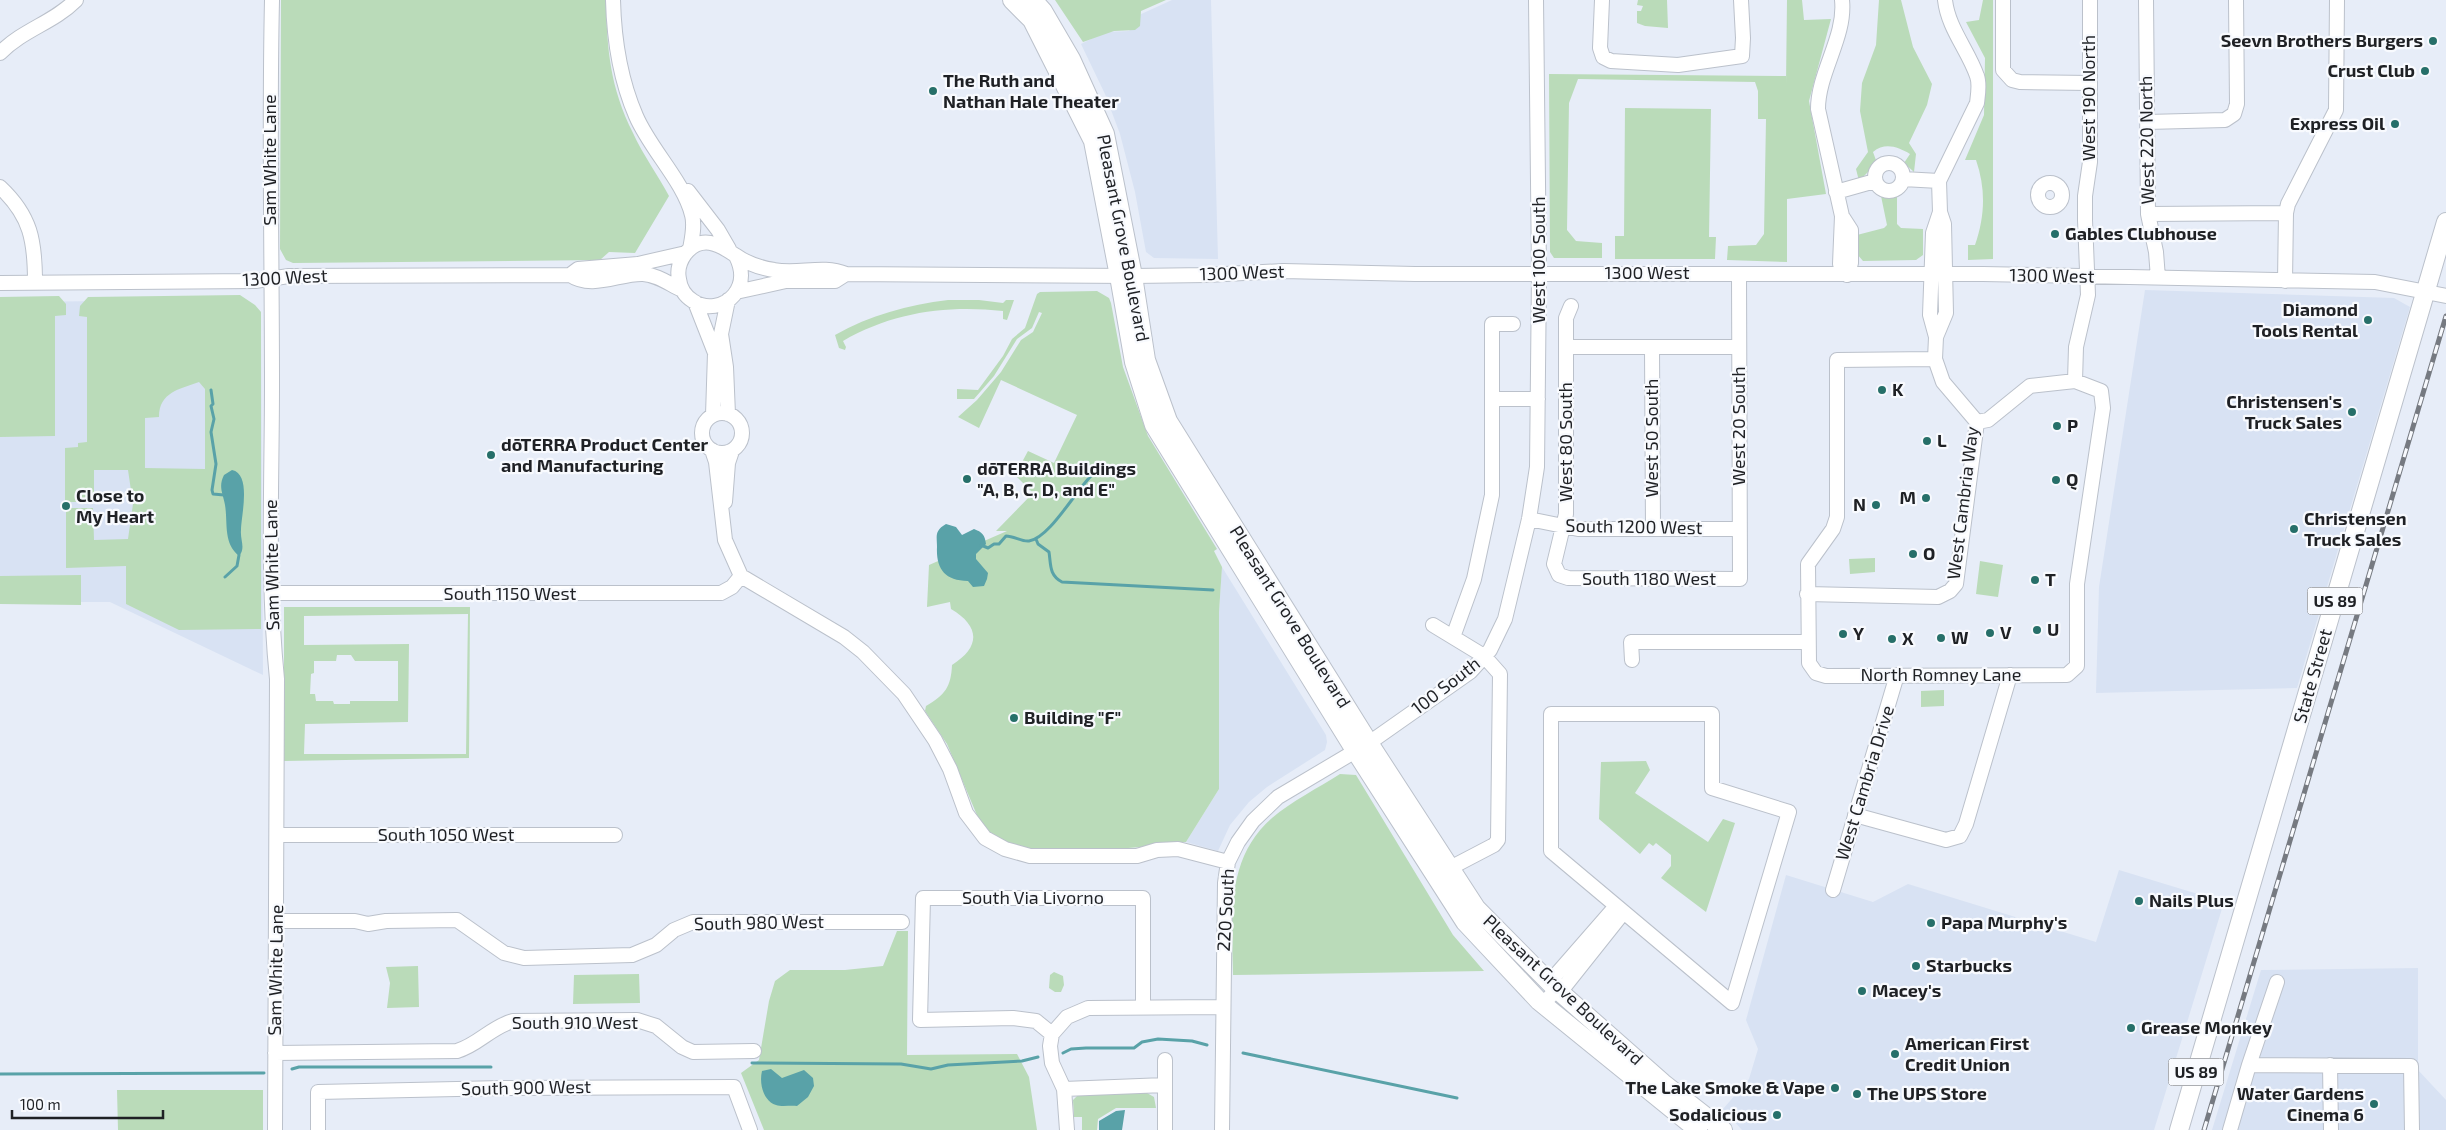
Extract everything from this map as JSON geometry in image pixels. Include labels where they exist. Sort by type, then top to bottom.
[{"type":"main road","name":"Pleasant Grove Boulevard","points":[[1012,0],[1032,20],[1093,141],[1126,276]]},
{"type":"main road","name":"Pleasant Grove Boulevard","points":[[1033,0],[1043,11],[1071,59],[1105,134],[1126,276],[1134,362],[1154,425],[1362,748],[1465,922],[1543,1004],[1698,1130]]},
{"type":"main road","name":"State Street","points":[[2179,1130],[2446,222]]},
{"type":"main road","name":"Pleasant Grove Boulevard","points":[[1362,748],[1450,868],[1476,908],[1557,989],[1663,1083],[1723,1130]]},
{"type":"street","points":[[0,53],[16,37],[47,21],[76,0]]},
{"type":"street","name":"Sam White Lane","points":[[272,0],[270,117],[272,593],[273,640],[277,679],[275,1130]]},
{"type":"street","points":[[613,0],[620,65],[629,100],[643,133],[679,186],[692,215],[693,231],[688,251],[679,267],[679,283],[682,290]]},
{"type":"street","name":"West 100 South","points":[[1529,519],[1538,467],[1539,273],[1536,0]]},
{"type":"street","points":[[1602,0],[1600,48],[1603,57],[1611,61],[1678,65],[1742,56],[1741,0]]},
{"type":"street","points":[[1842,0],[1840,21],[1818,96],[1818,109],[1842,216],[1840,264],[1848,276]]},
{"type":"street","points":[[1903,179],[1939,181],[1978,103],[1978,77],[1951,24],[1945,0]]},
{"type":"street","points":[[2003,0],[2003,70],[2012,80],[2028,82],[2090,82]]},
{"type":"street","name":"West 190 North","points":[[2075,381],[2076,347],[2086,309],[2088,277],[2087,241],[2092,220],[2085,196],[2090,162],[2090,0]]},
{"type":"street","name":"West 220 North","points":[[2146,0],[2148,214],[2156,252],[2158,278]]},
{"type":"street","points":[[2147,122],[2225,120],[2234,114],[2237,104],[2236,0]]},
{"type":"street","points":[[2286,281],[2286,213],[2336,110],[2336,0]]},
{"type":"street","points":[[1890,163],[1900,168],[1903,179],[1900,187],[1891,191],[1881,189],[1875,181],[1878,169],[1890,163]]},
{"type":"street","points":[[1836,192],[1875,181]]},
{"type":"street","name":"West Cambria Way","points":[[1807,594],[1938,597],[1950,591],[1956,584],[1977,422],[1943,382],[1935,359],[1936,337],[1946,313],[1938,274],[1944,224],[1940,212],[1939,181]]},
{"type":"street","points":[[679,186],[686,189],[718,230],[732,252],[742,274],[732,296],[721,334],[726,367],[728,414]]},
{"type":"street","points":[[0,187],[11,197],[25,218],[32,234],[35,282]]},
{"type":"street","points":[[2062,195],[2085,196]]},
{"type":"street","points":[[2148,214],[2286,213]]},
{"type":"street","points":[[714,415],[715,352],[695,302],[682,290],[659,278],[642,274],[597,281],[575,278],[570,275],[578,269],[638,264],[688,251],[709,242],[732,252],[754,265],[774,271],[824,269],[846,274]]},
{"type":"street","name":"1300 West","points":[[846,274],[1126,276],[1208,275],[1283,271],[1848,276],[1938,274],[2375,282],[2426,290],[2446,296]]},
{"type":"street","name":"1300 West","points":[[0,282],[180,282],[271,279],[289,276],[447,274],[570,275]]},
{"type":"street","points":[[695,302],[708,306],[732,296],[786,281],[835,281],[846,274]]},
{"type":"street","name":"West 20 South","points":[[1739,274],[1740,579]]},
{"type":"street","name":"West 80 South","points":[[1559,575],[1554,564],[1566,514],[1566,318],[1571,306]]},
{"type":"street","points":[[1453,637],[1474,579],[1492,495],[1492,324],[1514,324]]},
{"type":"street","points":[[1566,347],[1739,347]]},
{"type":"street","name":"West 50 South","points":[[1652,348],[1653,529]]},
{"type":"street","points":[[1632,660],[1631,642],[1807,642],[1808,564],[1833,529],[1837,517],[1837,360],[1935,359]]},
{"type":"street","points":[[1977,422],[1988,420],[2030,386],[2075,381]]},
{"type":"street","name":"North Romney Lane","points":[[1807,642],[1809,662],[1816,674],[1826,676],[2067,675],[2077,666],[2077,584],[2103,408],[2101,390],[2075,381]]},
{"type":"street","points":[[1492,399],[1538,399]]},
{"type":"street","points":[[723,518],[728,463],[732,451],[741,441],[742,428],[728,414],[714,415],[706,421],[702,430],[703,440],[712,450],[722,453],[732,451]]},
{"type":"street","points":[[712,450],[725,540],[741,576],[765,592],[828,625],[863,652],[904,694],[935,740],[971,822],[990,842],[1015,853],[1030,856],[1137,856],[1157,850],[1178,848],[1228,862]]},
{"type":"street","name":"100 South","points":[[1362,748],[1470,672],[1484,656],[1505,620],[1529,519]]},
{"type":"street","name":"South 1200 West","points":[[1529,519],[1563,527],[1739,529]]},
{"type":"street","name":"South 1180 West","points":[[1559,575],[1568,578],[1740,579]]},
{"type":"street","name":"South 1150 West","points":[[272,593],[720,593],[732,587],[741,576]]},
{"type":"street","points":[[1433,625],[1484,656],[1500,674],[1498,840],[1494,845],[1450,868]]},
{"type":"street","name":"West Cambria Drive","points":[[1833,890],[1897,675]]},
{"type":"street","points":[[1855,815],[1946,840],[1960,836],[1966,824],[2010,675]]},
{"type":"street","points":[[1551,714],[1712,714],[1712,788],[1789,812],[1732,1003],[1619,909],[1551,851],[1551,714]]},
{"type":"street","name":"220 South","points":[[1222,1130],[1225,883],[1228,862],[1238,842],[1253,821],[1278,798],[1362,748]]},
{"type":"street","name":"South 1050 West","points":[[277,835],[615,835]]},
{"type":"street","name":"South Via Livorno","points":[[1052,1034],[1036,1022],[1013,1018],[920,1020],[923,898],[1143,898],[1143,1006]]},
{"type":"street","points":[[1543,1004],[1557,989],[1565,986],[1572,966],[1619,909]]},
{"type":"street","name":"South 980 West","points":[[277,921],[355,921],[368,924],[386,921],[457,920],[504,953],[524,958],[632,955],[656,945],[674,930],[692,922],[902,922]]},
{"type":"street","points":[[2230,1130],[2249,1065],[2277,982]]},
{"type":"street","points":[[1068,1130],[1064,1089],[1052,1063],[1050,1046],[1052,1034],[1067,1017],[1088,1008],[1143,1006],[1223,1007]]},
{"type":"street","name":"South 910 West","points":[[275,1053],[457,1051],[464,1049],[496,1026],[513,1021],[637,1020],[656,1026],[682,1047],[693,1052],[754,1051]]},
{"type":"street","points":[[1164,1060],[1165,1130]]},
{"type":"street","points":[[2249,1065],[2411,1066],[2412,1130]]},
{"type":"street","points":[[2330,1065],[2331,1130]]},
{"type":"street","points":[[1064,1089],[1165,1085]]},
{"type":"street","name":"South 900 West","points":[[318,1130],[318,1092],[503,1088],[734,1087],[750,1130]]},
{"type":"shaded area","points":[[1172,0],[1211,0],[1218,259],[1154,258],[1146,252],[1135,192],[1120,134],[1105,94],[1081,44],[1105,32],[1129,31],[1139,15]]},
{"type":"shaded area","points":[[2145,290],[2394,298],[2410,307],[2297,688],[2096,693],[2099,587]]},
{"type":"shaded area","name":"Close to My Heart","points":[[224,300],[261,312],[263,675],[110,602],[0,602],[0,302]]},
{"type":"shaded area","points":[[1222,567],[1326,735],[1327,742],[1325,750],[1267,787],[1249,802],[1230,825],[1218,851],[1186,842],[1219,789],[1219,612]]},
{"type":"shaded area","points":[[2119,870],[2224,902],[2154,1130],[1742,1130],[1723,1109],[1749,1079],[1758,1049],[1746,1020],[1786,875],[1873,902],[1908,884],[2096,942]]},
{"type":"shaded area","points":[[2418,968],[2418,1070],[2446,1100],[2446,1130],[2212,1130],[2261,970]]},
{"type":"green space","points":[[281,0],[606,0],[607,35],[611,68],[619,100],[637,141],[669,196],[635,253],[609,252],[600,260],[293,263],[286,260],[280,249]]},
{"type":"green space","points":[[1055,0],[1166,0],[1141,11],[1140,26],[1135,30],[1114,31],[1083,42]]},
{"type":"green space","points":[[1638,0],[1667,0],[1668,28],[1645,26],[1637,23],[1637,11],[1641,11],[1643,6],[1637,5]]},
{"type":"green space","points":[[1787,0],[1802,0],[1804,20],[1831,19],[1809,101],[1826,194],[1787,199],[1787,262],[1727,260],[1728,246],[1756,245],[1764,234],[1766,119],[1758,119],[1758,91],[1755,82],[1578,79],[1569,103],[1567,230],[1576,241],[1602,243],[1602,258],[1554,258],[1550,252],[1549,74],[1786,76],[1786,84]]},
{"type":"green space","points":[[1879,0],[1901,0],[1913,47],[1932,84],[1927,105],[1909,143],[1916,154],[1914,172],[1904,163],[1910,154],[1901,149],[1887,146],[1873,152],[1877,163],[1859,181],[1856,169],[1868,152],[1860,111],[1862,83],[1876,45]]},
{"type":"green space","points":[[1983,0],[1993,0],[1993,259],[1968,260],[1968,245],[1975,245],[1981,224],[1983,192],[1976,160],[1965,160],[1984,115],[1985,58],[1966,22],[1979,20]]},
{"type":"green space","points":[[1625,108],[1711,109],[1709,237],[1716,237],[1715,259],[1615,259],[1615,236],[1624,236]]},
{"type":"green space","points":[[1881,196],[1897,196],[1897,224],[1901,228],[1923,229],[1923,255],[1916,260],[1863,261],[1857,254],[1857,235],[1884,228],[1887,225]]},
{"type":"green space","points":[[1097,291],[1109,298],[1111,303],[1123,367],[1148,436],[1217,549],[1214,551],[1222,567],[1219,612],[1219,789],[1186,842],[1159,842],[1141,847],[1090,851],[1026,850],[993,836],[979,820],[947,744],[925,711],[926,706],[946,690],[952,665],[968,651],[973,637],[972,629],[961,616],[951,609],[950,602],[927,607],[929,565],[1007,531],[996,531],[1033,493],[1015,475],[1028,451],[1054,463],[1077,415],[1001,380],[979,428],[958,417],[977,400],[1001,372],[1021,340],[1033,332],[1042,313],[1039,312],[1032,328],[1017,339],[994,376],[974,399],[957,399],[957,389],[978,390],[1003,356],[1012,339],[1025,328],[1037,294],[1040,292]]},
{"type":"green space","points":[[240,295],[255,305],[261,312],[261,629],[179,630],[126,604],[126,566],[66,568],[66,508],[93,508],[94,540],[128,539],[133,504],[128,470],[94,470],[94,502],[65,502],[65,448],[78,447],[78,443],[87,442],[87,317],[79,316],[80,306],[88,297]],"holes":[[[199,382],[205,389],[205,469],[145,468],[145,418],[159,417],[163,402],[178,390]]]},
{"type":"green space","points":[[59,296],[66,304],[66,315],[55,316],[55,436],[0,437],[0,297]]},
{"type":"green space","points":[[948,300],[979,300],[1003,303],[1006,300],[1014,300],[1007,320],[1003,319],[1003,311],[982,309],[941,310],[921,313],[881,323],[862,331],[843,341],[846,347],[845,350],[839,348],[835,335],[848,328],[876,316],[904,308]]},
{"type":"green space","points":[[1875,558],[1875,572],[1850,574],[1849,559]]},
{"type":"green space","points":[[1980,561],[2003,565],[1998,597],[1976,594]]},
{"type":"green space","points":[[81,575],[81,605],[0,604],[0,576]]},
{"type":"green space","points":[[284,607],[470,607],[469,758],[284,761]],"holes":[[[468,614],[466,754],[304,754],[305,724],[408,722],[409,644],[304,645],[304,616]],[[337,655],[351,655],[355,661],[398,661],[398,701],[350,701],[350,704],[316,701],[315,694],[310,694],[314,661],[336,661]]]},
{"type":"green space","points":[[1944,690],[1944,706],[1921,707],[1921,691]]},
{"type":"green space","points":[[1646,761],[1650,770],[1635,793],[1708,842],[1723,819],[1735,823],[1706,912],[1661,878],[1671,866],[1671,855],[1656,843],[1653,846],[1649,843],[1640,854],[1599,819],[1601,762]]},
{"type":"green space","points":[[1340,774],[1356,775],[1453,935],[1484,971],[1233,975],[1232,933],[1235,891],[1239,871],[1246,852],[1257,834],[1272,818],[1297,800]]},
{"type":"green space","points":[[897,931],[908,931],[907,1055],[1017,1054],[1029,1077],[1037,1130],[764,1130],[741,1073],[759,1060],[769,1001],[775,981],[790,970],[845,970],[883,966]]},
{"type":"green space","points":[[418,966],[419,1007],[387,1008],[390,983],[386,967]]},
{"type":"green space","points":[[1054,972],[1063,976],[1064,985],[1061,992],[1055,992],[1049,988],[1050,975]]},
{"type":"green space","points":[[639,974],[640,1003],[573,1004],[574,975]]},
{"type":"green space","points":[[117,1090],[263,1090],[263,1130],[118,1130]]},
{"type":"green space","points":[[1147,1093],[1154,1097],[1156,1108],[1116,1108],[1098,1119],[1097,1130],[1082,1130],[1082,1117],[1074,1117],[1073,1100],[1078,1095]]},
{"type":"water","points":[[232,470],[238,473],[244,487],[242,547],[239,556],[230,545],[228,539],[225,505],[221,487],[224,475]]},
{"type":"water","points":[[946,524],[956,527],[962,535],[974,529],[984,536],[986,544],[976,554],[976,559],[988,573],[984,586],[973,587],[968,581],[953,579],[943,572],[938,561],[937,534]]},
{"type":"water","points":[[771,1069],[782,1078],[804,1070],[813,1078],[814,1086],[808,1097],[797,1106],[778,1106],[768,1100],[763,1091],[761,1081],[762,1071]]},
{"type":"water","points":[[1125,1110],[1122,1130],[1099,1130],[1099,1121],[1116,1111]]},
{"type":"waterway","points":[[211,390],[213,404],[211,406],[214,419],[211,432],[216,464],[212,490],[213,494],[224,495]]},
{"type":"waterway","points":[[981,545],[988,548],[994,544],[999,544],[1006,536],[1026,541],[1038,538],[1055,521],[1097,470]]},
{"type":"waterway","points":[[1036,539],[1038,544],[1049,552],[1053,573],[1062,582],[1213,590]]},
{"type":"waterway","points":[[225,577],[237,566],[239,555]]},
{"type":"waterway","points":[[1063,1053],[1071,1049],[1134,1048],[1142,1042],[1158,1039],[1192,1041],[1207,1045]]},
{"type":"waterway","points":[[1243,1053],[1457,1098]]},
{"type":"waterway","points":[[752,1063],[901,1064],[931,1069],[948,1065],[1022,1061],[1038,1057]]},
{"type":"waterway","points":[[292,1069],[299,1067],[491,1067]]},
{"type":"waterway","points":[[0,1074],[264,1073]]},
{"type":"railway","points":[[2204,1130],[2446,316]]},
{"type":"place","name":"Seevn Brothers Burgers","points":[[2433,41]]},
{"type":"place","name":"Crust Club","points":[[2425,71]]},
{"type":"place","name":"The Ruth and Nathan Hale Theater","points":[[933,91]]},
{"type":"place","name":"Express Oil","points":[[2395,124]]},
{"type":"place","name":"Gables Clubhouse","points":[[2055,234]]},
{"type":"place","name":"Diamond Tools Rental","points":[[2368,320]]},
{"type":"place","name":"K","points":[[1882,390]]},
{"type":"place","name":"Christensen's Truck Sales","points":[[2352,412]]},
{"type":"place","name":"P","points":[[2057,426]]},
{"type":"place","name":"L","points":[[1927,441]]},
{"type":"place","name":"dōTERRA Product Center and Manufacturing","points":[[491,455]]},
{"type":"place","name":"dōTERRA Buildings \"A, B, C, D, and E\"","points":[[967,479]]},
{"type":"place","name":"Q","points":[[2056,480]]},
{"type":"place","name":"M","points":[[1926,498]]},
{"type":"place","name":"N","points":[[1876,505]]},
{"type":"place","name":"Close to My Heart","points":[[66,506]]},
{"type":"place","name":"Christensen Truck Sales","points":[[2294,529]]},
{"type":"place","name":"O","points":[[1913,554]]},
{"type":"place","name":"T","points":[[2035,580]]},
{"type":"place","name":"U","points":[[2037,630]]},
{"type":"place","name":"V","points":[[1990,633]]},
{"type":"place","name":"Y","points":[[1843,634]]},
{"type":"place","name":"W","points":[[1941,638]]},
{"type":"place","name":"X","points":[[1892,639]]},
{"type":"place","name":"Building \"F\"","points":[[1014,718]]},
{"type":"place","name":"Nails Plus","points":[[2139,901]]},
{"type":"place","name":"Papa Murphy's","points":[[1931,923]]},
{"type":"place","name":"Starbucks","points":[[1916,966]]},
{"type":"place","name":"Macey's","points":[[1862,991]]},
{"type":"place","name":"Grease Monkey","points":[[2131,1028]]},
{"type":"place","name":"American First Credit Union","points":[[1895,1054]]},
{"type":"place","name":"The Lake Smoke & Vape","points":[[1835,1088]]},
{"type":"place","name":"The UPS Store","points":[[1857,1094]]},
{"type":"place","name":"Water Gardens Cinema 6","points":[[2374,1104]]},
{"type":"place","name":"Sodalicious","points":[[1777,1115]]}]
